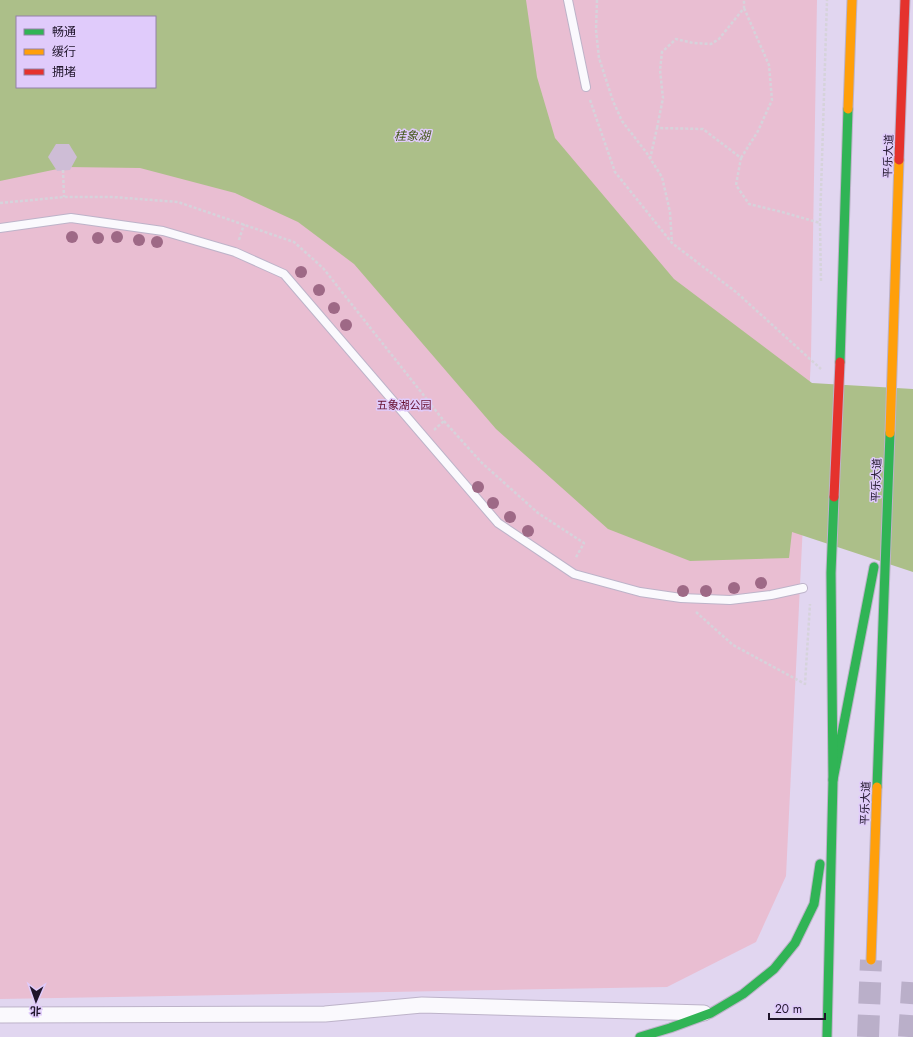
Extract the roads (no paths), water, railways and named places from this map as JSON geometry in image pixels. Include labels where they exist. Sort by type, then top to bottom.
[{"type":"main road","points":[[827,1037],[833,780],[831,573],[840,366],[852,0]]},
{"type":"main road","name":"平乐大道","points":[[871,960],[905,0]]},
{"type":"main road","points":[[640,1037],[711,1013],[743,994],[774,969],[795,943],[814,904],[833,780],[887,498]]},
{"type":"street","points":[[0,1015],[325,1014],[422,1005],[711,1013]]},
{"type":"lane","points":[[568,0],[586,87]]},
{"type":"lane","points":[[0,228],[71,218],[163,231],[235,252],[284,274],[498,524],[574,574],[640,592],[681,598],[730,600],[771,595],[803,588]]},
{"type":"water","name":"桂象湖","points":[[0,0],[526,0],[537,77],[555,138],[674,279],[812,383],[913,389],[913,572],[792,532],[789,558],[690,561],[608,529],[496,429],[354,264],[298,222],[235,193],[140,168],[67,167],[0,181]]},
{"type":"tunnel","points":[[868,1037],[871,960]]},
{"type":"tunnel","points":[[909,1037],[913,975]]},
{"type":"park label","name":"五象湖公园","points":[[404,405]]}]
